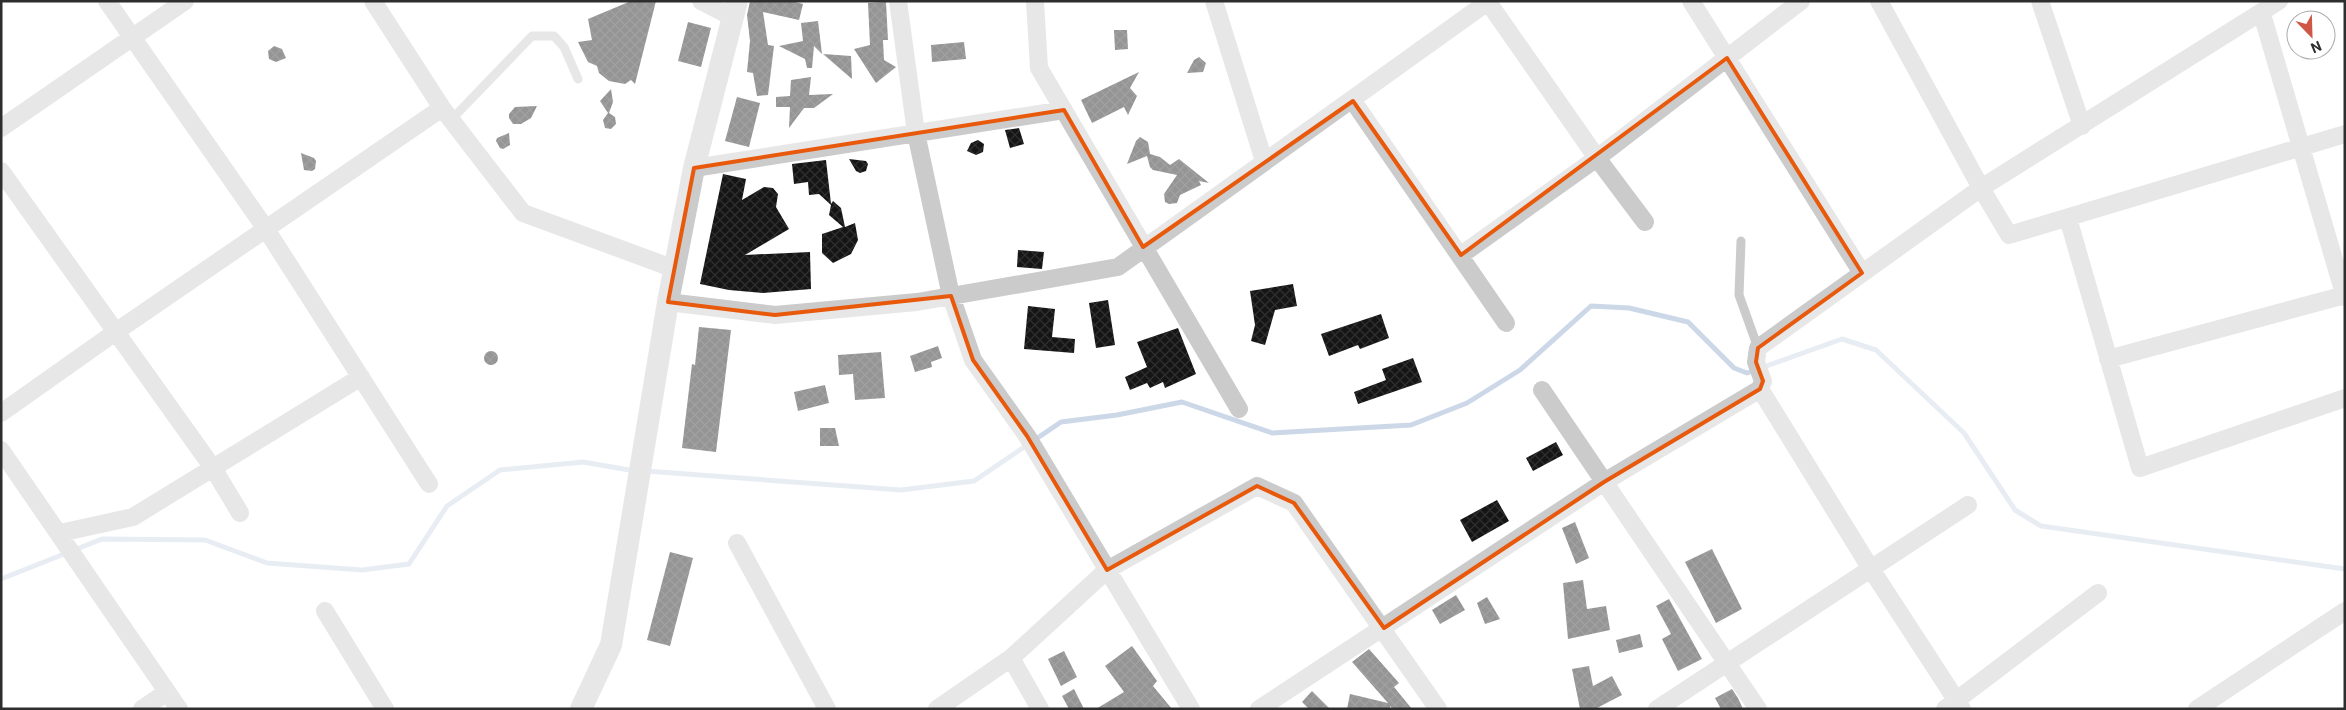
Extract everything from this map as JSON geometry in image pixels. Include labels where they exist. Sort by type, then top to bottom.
[{"type":"street","points":[[107,1],[266,229],[429,484]]},
{"type":"street","points":[[1,128],[185,1]]},
{"type":"street","points":[[373,1],[446,114],[523,213],[675,269]]},
{"type":"street","points":[[581,709],[611,645],[668,302],[694,168],[736,10],[701,1]]},
{"type":"street","points":[[898,1],[916,133],[951,296],[973,360],[1030,443],[1191,709]]},
{"type":"street","points":[[1035,1],[1039,68],[1239,409]]},
{"type":"street","points":[[1214,1],[1264,161]]},
{"type":"street","points":[[1691,1],[1862,273]]},
{"type":"street","points":[[1461,255],[1597,158],[1801,1]]},
{"type":"street","points":[[1878,1],[2009,235],[2345,134]]},
{"type":"street","points":[[2040,1],[2082,126]]},
{"type":"street","points":[[2098,592],[1955,706],[1762,385],[1757,355],[1862,273],[1981,188],[2262,14],[2279,1]]},
{"type":"street","points":[[668,302],[774,315],[918,302],[1118,266],[1488,2],[1597,158],[1645,222]]},
{"type":"street","points":[[2108,359],[2345,296],[2262,14]]},
{"type":"street","points":[[1352,100],[1461,255],[1506,324]]},
{"type":"street","points":[[694,168],[1064,110]]},
{"type":"street","points":[[1,414],[117,331],[266,229],[446,114]]},
{"type":"street","points":[[1,171],[213,468],[240,513]]},
{"type":"street","points":[[2068,218],[2140,468],[2345,398]]},
{"type":"street","points":[[67,545],[133,517],[361,377]]},
{"type":"street","points":[[1259,709],[1604,482],[1762,385]]},
{"type":"street","points":[[1542,390],[1758,709]]},
{"type":"street","points":[[1,450],[179,709]]},
{"type":"street","points":[[937,709],[1011,658],[1107,570],[1257,486],[1294,503],[1384,628],[1438,709]]},
{"type":"street","points":[[1657,709],[1968,505]]},
{"type":"street","points":[[737,542],[827,709]]},
{"type":"street","points":[[2197,709],[2345,611]]},
{"type":"street","points":[[325,612],[385,709]]},
{"type":"street","points":[[1011,658],[1040,709]]},
{"type":"street","points":[[142,709],[167,692]]},
{"type":"lane","points":[[446,114],[532,36],[554,36],[564,47],[578,79]]},
{"type":"lane","points":[[1741,241],[1739,295],[1757,355]]},
{"type":"highlighted area","points":[[1727,58],[1862,273],[1758,348],[1756,362],[1763,381],[1760,389],[1604,482],[1384,628],[1294,503],[1257,486],[1107,570],[1027,436],[973,360],[951,296],[775,315],[668,302],[694,168],[1064,110],[1143,247],[1353,101],[1461,255]]},
{"type":"building","points":[[631,1],[656,1],[635,84],[631,80],[625,84],[609,81],[599,73],[597,66],[588,62],[578,42],[592,40],[588,19]]},
{"type":"building","points":[[750,1],[791,1],[803,4],[799,20],[763,12],[768,45],[774,46],[768,95],[757,96],[753,73],[747,72],[750,41],[747,15]]},
{"type":"building","points":[[886,2],[888,40],[883,40],[884,60],[896,67],[876,83],[854,49],[870,45],[868,3]]},
{"type":"building","points":[[818,21],[822,54],[814,46],[812,68],[807,68],[805,59],[779,46],[803,41],[801,23]]},
{"type":"building","points":[[688,22],[711,28],[701,67],[678,61]]},
{"type":"building","points":[[1114,30],[1127,30],[1128,49],[1115,50]]},
{"type":"building","points":[[964,42],[966,59],[932,62],[931,45]]},
{"type":"building","points":[[274,46],[282,49],[286,58],[276,62],[269,59],[268,51]]},
{"type":"building","points":[[823,54],[851,56],[852,79]]},
{"type":"building","points":[[1199,57],[1206,63],[1203,72],[1187,73],[1194,60]]},
{"type":"building","points":[[1139,72],[1130,88],[1137,96],[1128,115],[1124,107],[1092,123],[1081,100]]},
{"type":"building","points":[[811,77],[809,95],[833,94],[814,108],[804,108],[789,128],[790,107],[776,107],[776,97],[790,96],[791,80]]},
{"type":"building","points":[[611,89],[613,102],[609,113],[615,117],[616,124],[611,129],[605,128],[603,120],[608,113],[600,101]]},
{"type":"building","points":[[737,97],[760,103],[749,147],[725,141]]},
{"type":"building","points":[[537,106],[531,118],[521,124],[513,124],[509,118],[509,114],[515,107]]},
{"type":"building","points":[[1019,128],[1024,144],[1010,148],[1005,130]]},
{"type":"building","points":[[509,133],[510,145],[503,149],[500,148],[496,141],[497,138]]},
{"type":"building","points":[[1140,137],[1148,142],[1150,154],[1160,157],[1170,165],[1179,159],[1209,183],[1199,181],[1201,185],[1180,195],[1177,203],[1169,204],[1165,202],[1164,194],[1177,175],[1153,170],[1150,167],[1147,156],[1127,164],[1136,141]]},
{"type":"building","points":[[978,140],[984,144],[983,152],[976,155],[967,151],[971,143]]},
{"type":"building","points":[[301,153],[314,158],[316,161],[315,169],[312,171],[304,170]]},
{"type":"building","points":[[849,159],[866,161],[868,164],[866,171],[860,173],[856,171]]},
{"type":"building","points":[[826,160],[831,204],[833,201],[841,208],[845,227],[855,223],[858,240],[851,254],[833,263],[822,253],[822,234],[843,227],[829,215],[831,205],[819,194],[809,195],[808,182],[794,184],[792,164]]},
{"type":"building","points":[[723,174],[746,179],[742,200],[764,187],[773,188],[778,194],[776,207],[789,229],[745,255],[810,252],[811,289],[763,293],[729,290],[700,284]]},
{"type":"building","points":[[1018,250],[1044,252],[1042,269],[1017,267]]},
{"type":"building","points":[[1293,284],[1297,306],[1275,310],[1265,345],[1251,341],[1255,325],[1250,291]]},
{"type":"building","points":[[1108,300],[1115,345],[1096,348],[1089,303]]},
{"type":"building","points":[[1028,306],[1055,309],[1052,337],[1075,339],[1074,353],[1024,349]]},
{"type":"building","points":[[1381,314],[1389,338],[1360,349],[1358,345],[1329,356],[1321,334]]},
{"type":"building","points":[[699,327],[731,330],[716,452],[682,448],[692,364],[695,365]]},
{"type":"building","points":[[1178,328],[1196,374],[1165,388],[1163,382],[1150,388],[1147,383],[1130,390],[1125,377],[1147,367],[1137,342]]},
{"type":"building","points":[[938,346],[942,358],[931,362],[932,367],[915,372],[910,356]]},
{"type":"building","points":[[488,351],[494,351],[498,358],[494,365],[488,365],[484,361],[484,355]]},
{"type":"building","points":[[881,352],[885,398],[855,400],[853,374],[839,375],[838,355]]},
{"type":"building","points":[[1413,358],[1422,382],[1358,404],[1354,392],[1386,380],[1382,369]]},
{"type":"building","points":[[825,385],[829,403],[798,411],[794,392]]},
{"type":"building","points":[[820,428],[835,428],[839,446],[820,446]]},
{"type":"building","points":[[1556,442],[1563,455],[1533,471],[1526,458]]},
{"type":"building","points":[[1497,500],[1509,521],[1472,542],[1460,520]]},
{"type":"building","points":[[1575,522],[1589,558],[1576,564],[1562,528]]},
{"type":"building","points":[[1712,549],[1742,609],[1716,623],[1685,562]]},
{"type":"building","points":[[670,552],[693,558],[670,646],[647,640]]},
{"type":"building","points":[[1583,580],[1587,609],[1606,606],[1610,630],[1568,639],[1563,583]]},
{"type":"building","points":[[1456,595],[1465,610],[1440,624],[1432,610]]},
{"type":"building","points":[[1487,597],[1500,619],[1485,624],[1477,603]]},
{"type":"building","points":[[1669,599],[1702,659],[1678,671],[1662,639],[1671,634],[1656,606]]},
{"type":"building","points":[[1640,634],[1643,647],[1619,653],[1616,640]]},
{"type":"building","points":[[1132,646],[1157,681],[1153,686],[1172,709],[1096,709],[1124,692],[1105,666]]},
{"type":"building","points":[[1369,649],[1399,683],[1394,687],[1412,709],[1393,709],[1390,706],[1390,709],[1347,709],[1350,694],[1388,703],[1352,662]]},
{"type":"building","points":[[1064,651],[1077,677],[1061,686],[1048,659]]},
{"type":"building","points":[[1589,666],[1593,686],[1612,676],[1622,695],[1595,709],[1580,709],[1572,669]]},
{"type":"building","points":[[1074,689],[1084,709],[1069,709],[1062,696]]},
{"type":"building","points":[[1732,689],[1743,709],[1721,709],[1715,698]]},
{"type":"building","points":[[1312,691],[1330,709],[1309,709],[1302,702]]},
{"type":"waterway","points":[[646,471],[901,490],[974,481],[1061,422],[1117,415],[1182,402],[1272,433],[1411,425],[1467,403],[1520,370],[1591,306],[1629,308],[1688,322],[1734,368],[1747,373],[1842,339],[1876,350],[1964,433],[2015,510],[2041,526],[2345,569]]},
{"type":"waterway","points":[[1,579],[102,539],[205,540],[267,563],[362,570],[409,564],[447,506],[500,470],[583,462],[635,471]]}]
